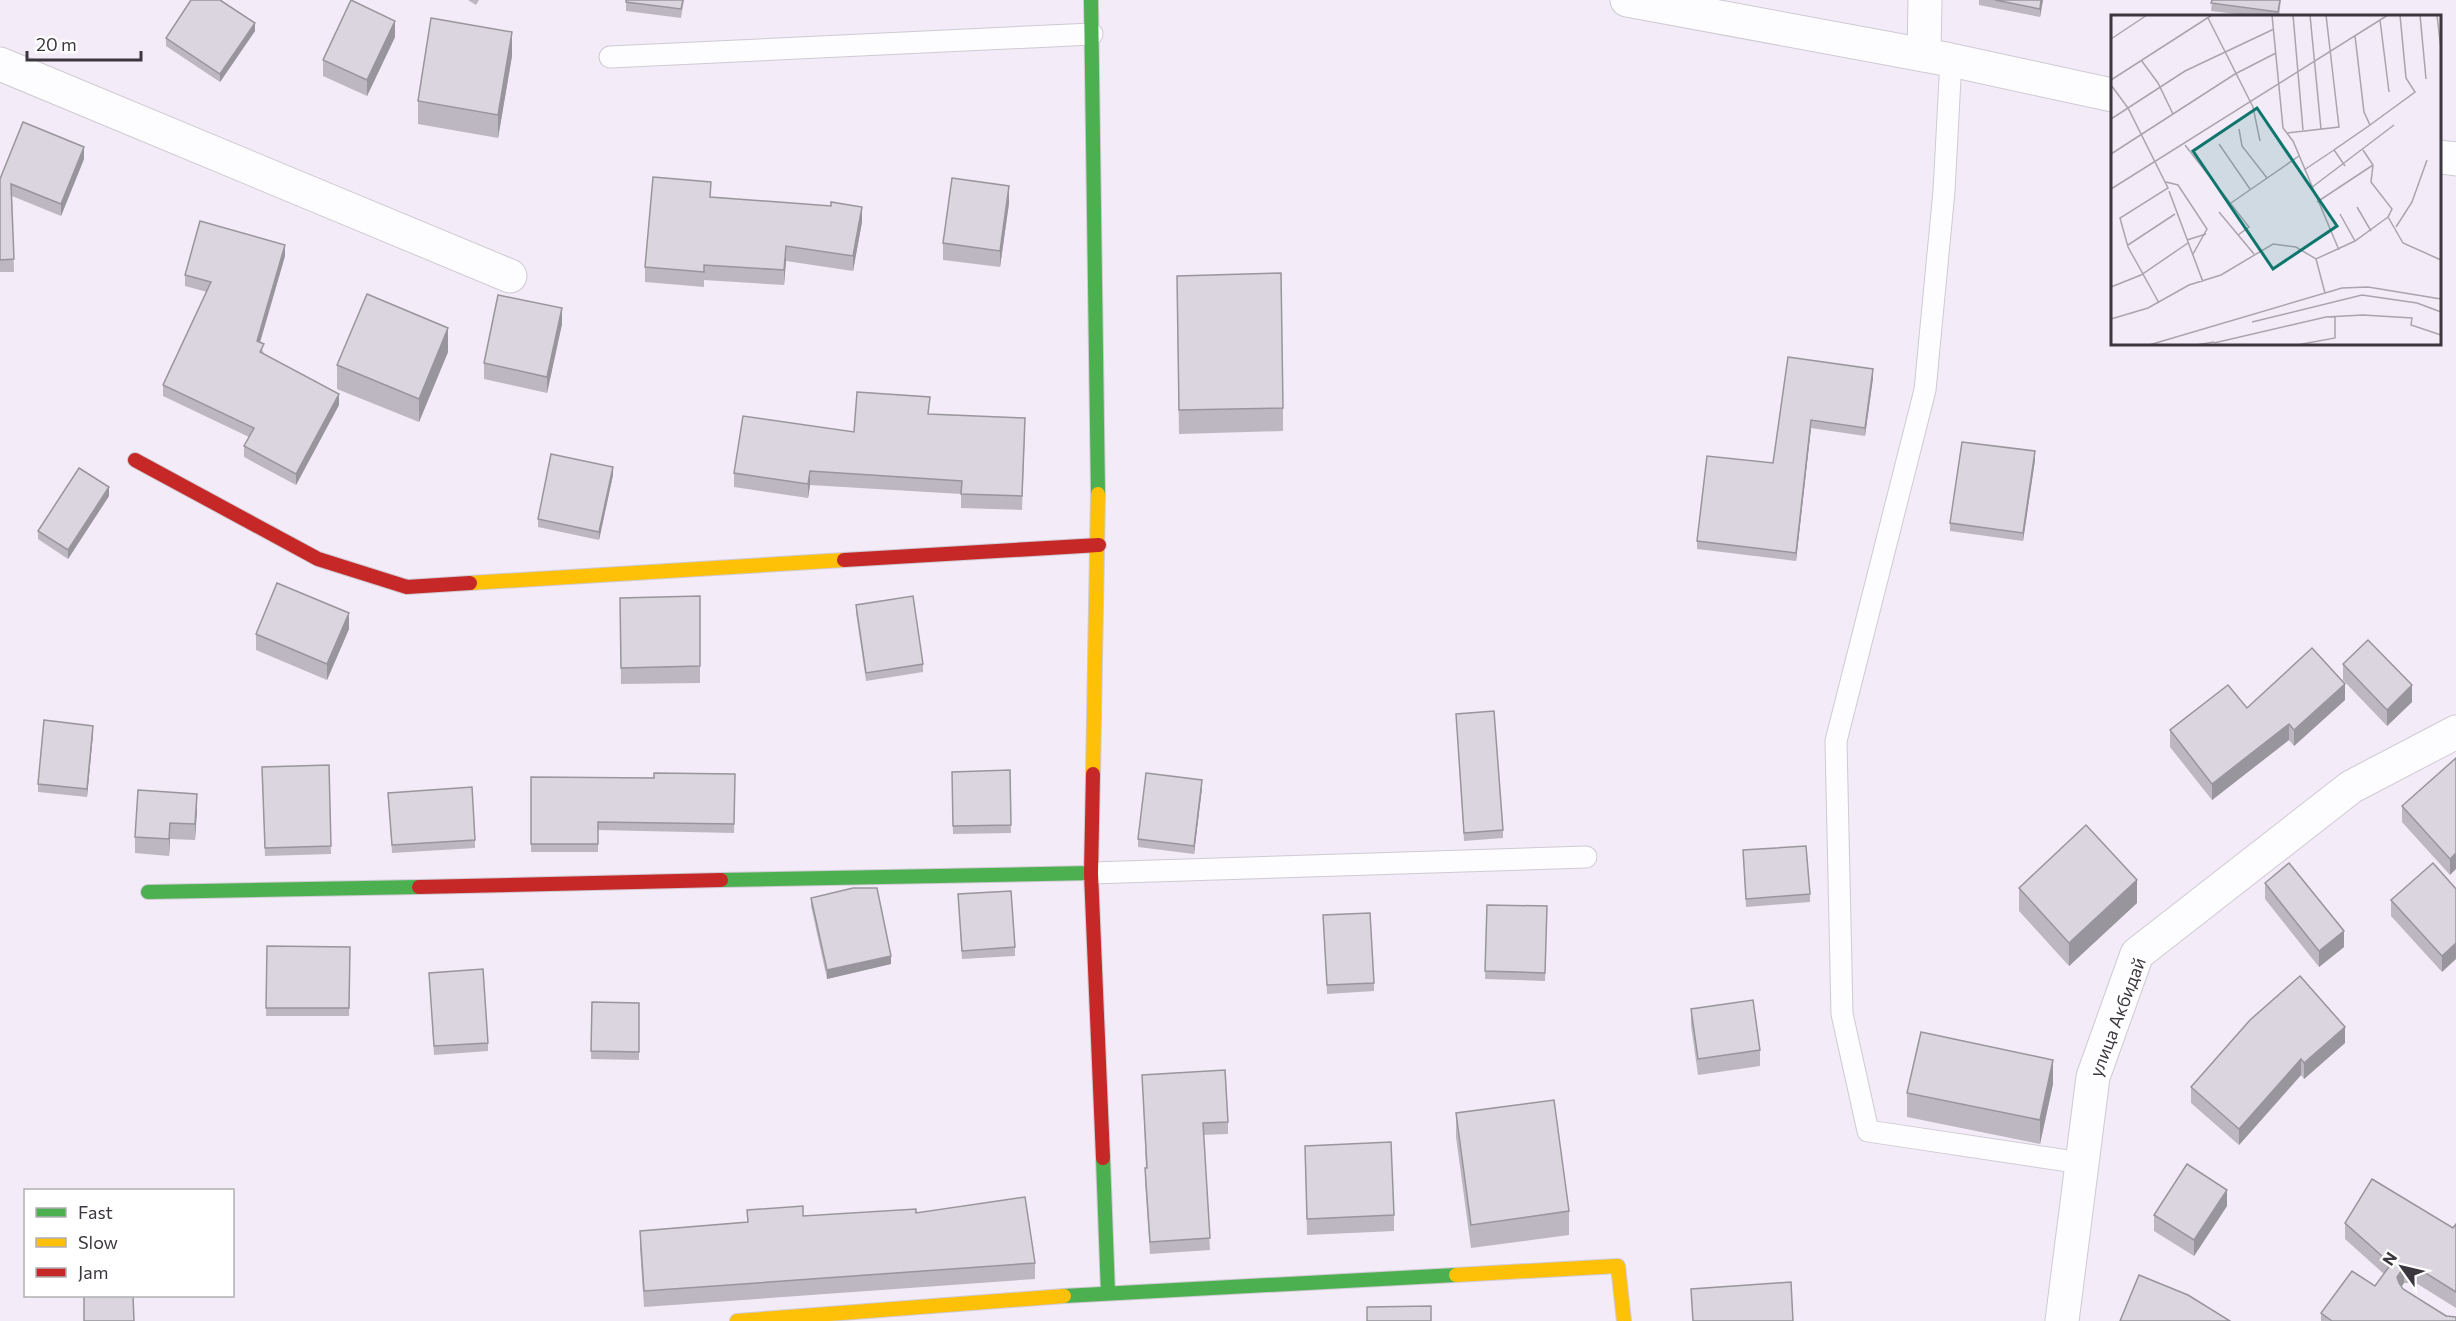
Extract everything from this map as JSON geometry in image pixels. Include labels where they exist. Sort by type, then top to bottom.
[{"type":"street","points":[[1091,0],[1099,544],[1091,873],[1108,1293]]},
{"type":"street","points":[[1626,0],[1664,4],[1937,57],[2111,95]]},
{"type":"street","points":[[1925,0],[1937,57]]},
{"type":"street","points":[[0,64],[510,276]]},
{"type":"street","points":[[2441,157],[2456,159]]},
{"type":"street","points":[[135,460],[318,559],[407,587],[1099,544]]},
{"type":"street","name":"улица Акбидай","points":[[2062,1321],[2093,1077],[2137,954],[2351,787],[2456,732]]},
{"type":"street","points":[[148,892],[1091,873]]},
{"type":"street","points":[[737,1321],[1108,1293],[1618,1266],[1624,1321]]},
{"type":"lane","points":[[610,57],[1092,34]]},
{"type":"lane","points":[[1937,57],[1944,191],[1925,390],[1836,741],[1842,1014],[1868,1131],[2082,1163]]},
{"type":"lane","points":[[1091,873],[1586,857]]},
{"type":"building","points":[[191,0],[220,0],[255,23],[220,74],[166,38]]},
{"type":"building","points":[[351,0],[395,21],[367,80],[323,60]]},
{"type":"building","points":[[626,0],[683,0],[681,9],[626,2]]},
{"type":"building","points":[[1995,0],[2041,0],[2040,9]]},
{"type":"building","points":[[2212,0],[2280,0],[2278,12],[2211,3]]},
{"type":"building","points":[[431,18],[512,32],[498,115],[418,101]]},
{"type":"building","points":[[23,122],[84,147],[61,204],[11,184],[14,259],[0,260],[0,179]]},
{"type":"building","points":[[653,177],[711,182],[710,197],[831,206],[831,202],[862,207],[853,256],[786,246],[784,270],[704,265],[704,272],[645,267]]},
{"type":"building","points":[[952,178],[1009,186],[1000,251],[943,243]]},
{"type":"building","points":[[200,221],[285,245],[257,341],[264,344],[260,352],[339,394],[296,474],[244,446],[254,428],[163,385],[211,282],[185,275]]},
{"type":"building","points":[[1281,273],[1283,408],[1179,410],[1177,276]]},
{"type":"building","points":[[367,294],[448,328],[419,399],[337,365]]},
{"type":"building","points":[[498,295],[562,308],[547,377],[484,363]]},
{"type":"building","points":[[1788,357],[1873,369],[1865,428],[1811,420],[1796,553],[1697,541],[1707,456],[1773,463]]},
{"type":"building","points":[[857,392],[930,397],[928,414],[1025,418],[1022,496],[961,494],[962,481],[810,471],[808,484],[734,473],[743,416],[854,432]]},
{"type":"building","points":[[1962,442],[2035,451],[2023,533],[1950,523]]},
{"type":"building","points":[[551,454],[613,467],[599,532],[538,519]]},
{"type":"building","points":[[79,468],[109,487],[68,550],[38,531]]},
{"type":"building","points":[[277,583],[349,613],[327,664],[256,634]]},
{"type":"building","points":[[700,596],[700,666],[621,668],[620,598]]},
{"type":"building","points":[[913,596],[923,664],[866,673],[856,605]]},
{"type":"building","points":[[2368,640],[2412,685],[2387,710],[2343,664]]},
{"type":"building","points":[[2312,648],[2345,684],[2294,730],[2289,724],[2212,784],[2170,730],[2228,685],[2247,708]]},
{"type":"building","points":[[1494,711],[1503,830],[1464,833],[1456,714]]},
{"type":"building","points":[[44,720],[93,726],[87,789],[38,784]]},
{"type":"building","points":[[2456,758],[2456,853],[2450,859],[2402,806]]},
{"type":"building","points":[[329,765],[331,846],[265,848],[262,767]]},
{"type":"building","points":[[1010,770],[1011,825],[953,826],[952,772]]},
{"type":"building","points":[[654,773],[735,774],[734,824],[598,822],[598,844],[531,844],[531,777],[654,778]]},
{"type":"building","points":[[1146,773],[1202,780],[1194,846],[1138,839]]},
{"type":"building","points":[[472,787],[475,840],[392,845],[388,793]]},
{"type":"building","points":[[138,790],[197,794],[195,824],[170,823],[169,839],[135,837]]},
{"type":"building","points":[[2086,825],[2137,880],[2069,943],[2019,888]]},
{"type":"building","points":[[1806,846],[1810,894],[1746,899],[1743,850]]},
{"type":"building","points":[[2289,863],[2344,931],[2319,951],[2265,883]]},
{"type":"building","points":[[2433,863],[2456,889],[2456,943],[2442,956],[2391,900]]},
{"type":"building","points":[[853,888],[877,888],[891,956],[827,970],[811,898]]},
{"type":"building","points":[[1011,891],[1015,947],[962,951],[958,894]]},
{"type":"building","points":[[1487,905],[1547,906],[1545,973],[1485,971]]},
{"type":"building","points":[[1370,913],[1374,983],[1327,985],[1323,915]]},
{"type":"building","points":[[267,946],[350,947],[349,1008],[266,1008]]},
{"type":"building","points":[[483,969],[488,1043],[434,1046],[429,973]]},
{"type":"building","points":[[2300,976],[2345,1027],[2304,1063],[2301,1059],[2239,1129],[2191,1087],[2250,1020]]},
{"type":"building","points":[[1753,1000],[1760,1050],[1698,1059],[1691,1009]]},
{"type":"building","points":[[592,1002],[639,1003],[639,1052],[591,1051]]},
{"type":"building","points":[[1921,1032],[2053,1060],[2040,1120],[1907,1093]]},
{"type":"building","points":[[1225,1070],[1228,1122],[1203,1123],[1210,1238],[1150,1242],[1142,1075]]},
{"type":"building","points":[[1554,1100],[1569,1211],[1471,1225],[1456,1113]]},
{"type":"building","points":[[1391,1142],[1394,1215],[1307,1219],[1305,1146]]},
{"type":"building","points":[[2187,1164],[2227,1190],[2194,1240],[2154,1215]]},
{"type":"building","points":[[2372,1179],[2453,1228],[2456,1224],[2456,1292],[2416,1267],[2404,1267],[2397,1277],[2403,1289],[2446,1316],[2456,1317],[2456,1321],[2332,1321],[2321,1313],[2352,1271],[2375,1286],[2391,1264],[2345,1223]]},
{"type":"building","points":[[1025,1197],[1035,1263],[644,1291],[640,1231],[748,1222],[747,1210],[803,1206],[803,1216],[916,1209],[916,1213]]},
{"type":"building","points":[[2139,1275],[2188,1295],[2230,1321],[2120,1321]]},
{"type":"building","points":[[1791,1282],[1793,1321],[1693,1321],[1691,1289]]},
{"type":"building","points":[[84,1297],[133,1297],[134,1321],[84,1321]]},
{"type":"building","points":[[1431,1306],[1431,1321],[1367,1321],[1367,1307]]},
{"type":"traffic: fast","points":[[1091,0],[1098,494]]},
{"type":"traffic: fast","points":[[721,880],[1091,873]]},
{"type":"traffic: fast","points":[[148,892],[419,887]]},
{"type":"traffic: fast","points":[[1103,1158],[1108,1293]]},
{"type":"traffic: fast","points":[[1064,1296],[1456,1275]]},
{"type":"traffic: slow","points":[[1093,774],[1098,494]]},
{"type":"traffic: slow","points":[[470,583],[844,560]]},
{"type":"traffic: slow","points":[[1456,1275],[1618,1266],[1624,1321]]},
{"type":"traffic: slow","points":[[737,1321],[1064,1296]]},
{"type":"traffic: jam","points":[[135,460],[318,559],[407,587],[470,583]]},
{"type":"traffic: jam","points":[[844,560],[1099,545]]},
{"type":"traffic: jam","points":[[1093,774],[1091,873],[1103,1158]]},
{"type":"traffic: jam","points":[[419,887],[721,880]]}]
